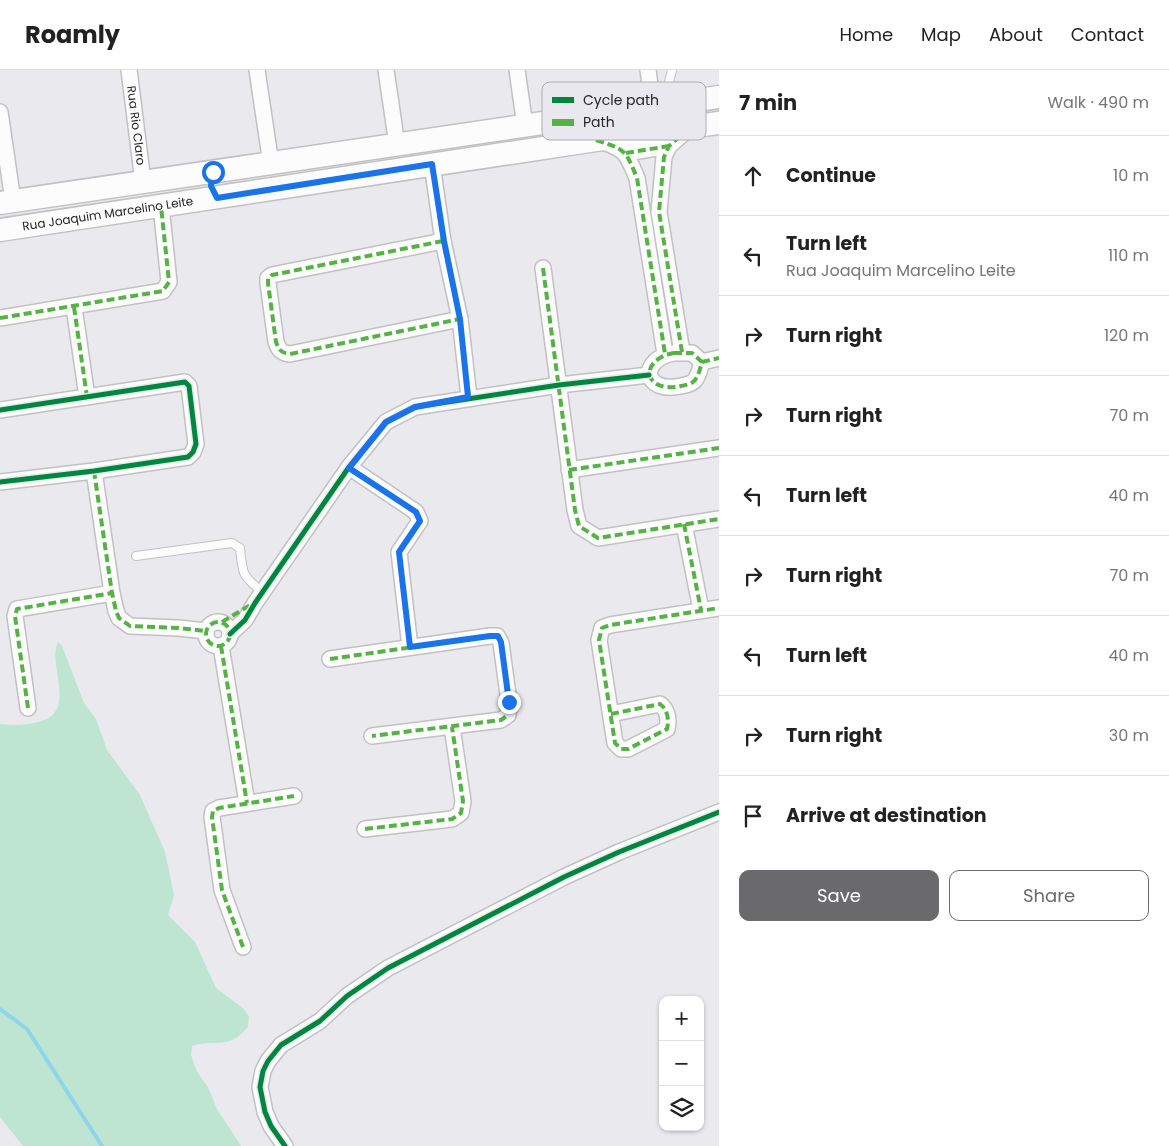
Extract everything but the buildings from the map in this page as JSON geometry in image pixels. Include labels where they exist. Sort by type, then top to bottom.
[{"type":"main road","name":"Rua Joaquim Marcelino Leite","points":[[706,99],[719,97]]},
{"type":"main road","points":[[706,117],[719,111]]},
{"type":"main road","name":"Rua Joaquim Marcelino Leite","points":[[7,202],[542,123]]},
{"type":"main road","name":"Rua Joaquim Marcelino Leite","points":[[706,125],[719,123]]},
{"type":"main road","points":[[514,152],[512,144],[515,138],[521,134],[542,131]]},
{"type":"main road","name":"Rua Joaquim Marcelino Leite","points":[[0,230],[596,140]]},
{"type":"main road","points":[[213,172],[211,186],[217,198]]},
{"type":"main road","points":[[169,205],[188,194],[188,186],[176,177]]},
{"type":"street","name":"Rua Rio Claro","points":[[129,70],[143,182]]},
{"type":"street","points":[[257,70],[271,164]]},
{"type":"street","points":[[386,70],[397,145]]},
{"type":"street","points":[[517,70],[525,126]]},
{"type":"street","points":[[0,112],[7,202]]},
{"type":"street","points":[[596,140],[616,146],[626,153],[637,178],[664,354]]},
{"type":"street","points":[[676,140],[669,146],[664,158],[659,212],[682,352]]},
{"type":"street","points":[[626,153],[669,146]]},
{"type":"street","points":[[432,164],[444,241],[460,319],[468,397]]},
{"type":"street","points":[[0,318],[163,291],[169,282],[169,205]]},
{"type":"street","points":[[444,241],[272,275],[268,278],[268,283],[276,342],[278,349],[282,353],[290,354],[460,319]]},
{"type":"street","points":[[543,268],[569,470],[579,526],[598,538],[719,519]]},
{"type":"street","points":[[74,307],[87,397]]},
{"type":"street","points":[[692,353],[702,362],[696,379],[692,383],[667,388],[652,382],[649,376],[652,364],[664,354],[692,353]]},
{"type":"street","points":[[702,362],[719,358]]},
{"type":"street","points":[[94,471],[112,593],[119,618],[130,626],[178,628],[206,635],[212,646],[224,634],[245,620],[258,597],[349,468],[386,422],[415,407],[468,397],[558,385],[649,376]]},
{"type":"street","points":[[0,410],[185,382],[189,386],[196,444],[194,452],[188,457],[0,482]]},
{"type":"street","points":[[569,470],[719,448]]},
{"type":"street","points":[[349,468],[416,512],[419,516],[420,521],[399,552],[410,647]]},
{"type":"street","points":[[684,524],[701,610]]},
{"type":"street","points":[[28,708],[15,616],[17,609],[112,593]]},
{"type":"street","points":[[611,714],[599,640],[602,628],[610,625],[719,608]]},
{"type":"street","points":[[206,635],[214,622],[224,634],[247,803]]},
{"type":"street","points":[[330,659],[498,636],[501,642],[509,702],[508,715],[501,720],[372,736]]},
{"type":"street","points":[[365,829],[452,819],[462,813],[463,801],[452,727]]},
{"type":"street","points":[[243,947],[222,890],[212,817],[213,811],[219,808],[294,796]]},
{"type":"street","points":[[285,1146],[271,1126],[265,1112],[260,1087],[263,1071],[268,1061],[281,1045],[320,1021],[347,996],[388,968],[564,877],[619,852],[719,812]]},
{"type":"lane","points":[[667,82],[672,70]]},
{"type":"lane","points":[[136,556],[232,543],[240,548],[243,573],[258,597]]},
{"type":"green space","points":[[58,642],[62,646],[84,703],[96,719],[107,750],[140,795],[165,852],[174,895],[168,915],[195,942],[216,988],[244,1009],[249,1017],[248,1027],[234,1039],[192,1046],[191,1055],[197,1072],[208,1087],[217,1109],[241,1146],[23,1146],[0,1117],[0,724],[16,725],[42,721],[52,715],[58,707],[60,697],[56,652]]},
{"type":"waterway","points":[[0,1009],[27,1029],[102,1146]]},
{"type":"marked path","points":[[596,140],[623,152],[630,161],[637,178],[665,354]]},
{"type":"marked path","points":[[676,140],[669,146],[664,157],[659,212],[682,352]]},
{"type":"marked path","points":[[626,153],[669,146]]},
{"type":"marked path","points":[[432,164],[443,241],[460,319],[469,397]]},
{"type":"marked path","points":[[0,318],[163,291],[169,282],[161,206]]},
{"type":"marked path","points":[[443,241],[272,275],[268,278],[268,283],[276,342],[281,351],[290,354],[460,319]]},
{"type":"marked path","points":[[543,268],[575,510],[579,526],[598,538],[719,519]]},
{"type":"marked path","points":[[74,307],[87,397]]},
{"type":"marked path","points":[[674,353],[692,353],[702,362],[695,380],[685,385],[668,387],[652,381],[650,375],[651,368],[655,362],[663,356],[674,353]]},
{"type":"marked path","points":[[702,362],[719,358]]},
{"type":"marked path","points":[[569,470],[719,448]]},
{"type":"marked path","points":[[349,467],[416,512],[420,521],[399,552],[410,647]]},
{"type":"marked path","points":[[94,471],[112,593],[119,618],[130,626],[206,631]]},
{"type":"marked path","points":[[684,524],[701,610]]},
{"type":"marked path","points":[[28,708],[15,616],[17,609],[112,593]]},
{"type":"marked path","points":[[222,622],[252,604]]},
{"type":"marked path","points":[[611,714],[660,704],[665,709],[667,715],[667,729],[628,749],[621,749],[615,743],[599,640],[602,628],[610,625],[719,608]]},
{"type":"marked path","points":[[218,622],[227,625],[230,634],[227,643],[218,646],[209,643],[206,634],[209,625],[218,622]]},
{"type":"marked path","points":[[330,659],[490,636],[497,636],[501,643],[509,702],[508,715],[501,720],[372,736]]},
{"type":"marked path","points":[[221,646],[247,803]]},
{"type":"marked path","points":[[365,829],[452,819],[461,813],[463,801],[452,727]]},
{"type":"marked path","points":[[243,947],[222,890],[212,817],[213,811],[219,808],[294,796]]},
{"type":"cycle path","points":[[230,634],[245,620],[349,467],[386,422],[415,407],[559,385],[649,375]]},
{"type":"cycle path","points":[[0,410],[185,382],[189,386],[196,444],[193,452],[188,457],[0,482]]},
{"type":"cycle path","points":[[285,1146],[271,1126],[265,1112],[260,1087],[263,1071],[268,1061],[281,1045],[320,1021],[347,996],[388,968],[564,877],[619,852],[719,812]]},
{"type":"route","points":[[213,172],[211,186],[217,198],[432,164],[444,241],[460,319],[468,397],[415,407],[386,422],[349,468],[416,512],[419,516],[420,521],[403,549],[399,552],[410,647],[498,636],[501,642],[509,702]]}]
